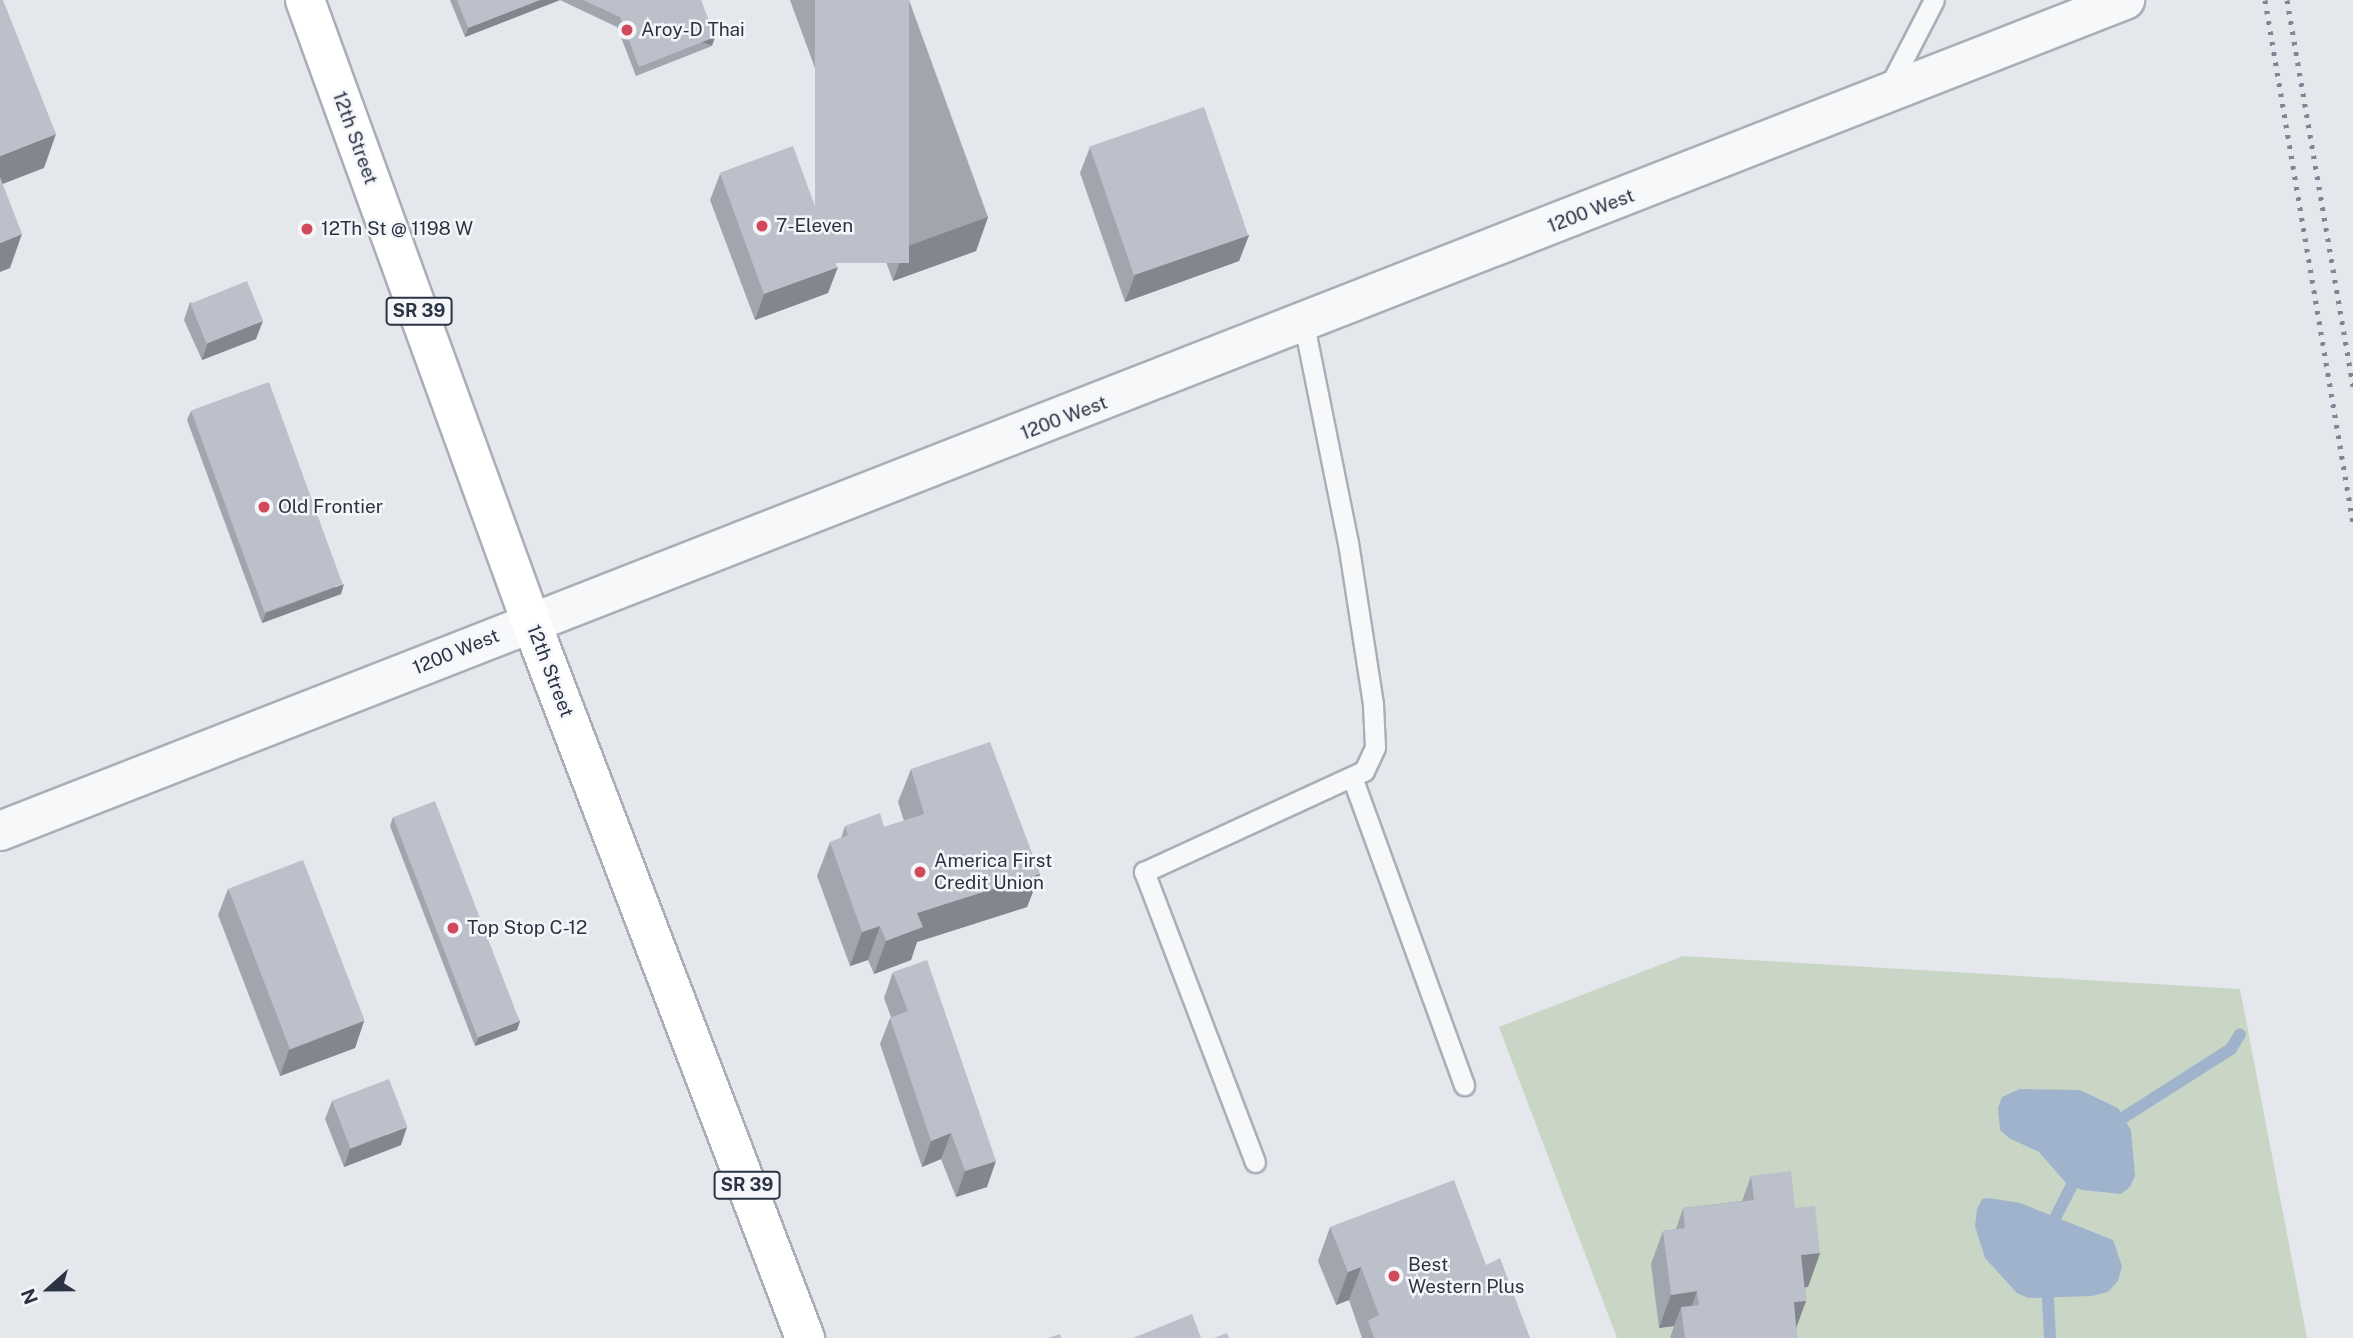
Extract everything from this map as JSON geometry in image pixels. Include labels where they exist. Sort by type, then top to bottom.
[{"type":"main road","name":"12th Street","points":[[305,0],[531,622],[805,1338]]},
{"type":"street","name":"1200 West","points":[[0,831],[531,622],[1304,324],[2126,0]]},
{"type":"lane","points":[[1884,96],[1934,0]]},
{"type":"lane","points":[[1255,1162],[1144,872],[1364,771],[1375,747],[1373,704],[1348,543],[1304,324]]},
{"type":"lane","points":[[1352,777],[1464,1085]]},
{"type":"green space","points":[[1683,956],[2240,989],[2307,1338],[1617,1338],[1499,1027]]},
{"type":"water","points":[[2020,1089],[2080,1090],[2118,1108],[2131,1130],[2135,1176],[2130,1187],[2121,1194],[2082,1190],[2066,1183],[2039,1152],[2009,1138],[2000,1130],[1998,1108],[2002,1097]]},
{"type":"water","points":[[1982,1199],[2020,1203],[2113,1240],[2122,1266],[2118,1281],[2108,1292],[2092,1296],[2028,1298],[2017,1293],[1985,1258],[1975,1226],[1977,1209]]},
{"type":"building","points":[[0,0],[3,0],[56,134],[0,156]]},
{"type":"building","points":[[457,0],[540,0],[468,28]]},
{"type":"building","points":[[583,0],[701,0],[715,37],[639,67],[620,17]]},
{"type":"building","points":[[815,0],[909,0],[909,263],[815,263]]},
{"type":"building","points":[[1204,107],[1248,236],[1134,275],[1090,146]]},
{"type":"building","name":"7-Eleven","points":[[793,146],[837,267],[764,294],[720,173]]},
{"type":"building","points":[[0,177],[22,234],[0,243]]},
{"type":"building","points":[[247,281],[263,321],[207,344],[190,304]]},
{"type":"building","name":"Old Frontier","points":[[269,382],[343,584],[265,612],[191,410]]},
{"type":"building","name":"America First Credit Union","points":[[990,742],[1040,874],[917,913],[923,927],[886,941],[880,926],[862,932],[830,842],[848,835],[845,826],[880,813],[884,827],[924,814],[911,769]]},
{"type":"building","name":"Top Stop C-12","points":[[435,801],[520,1021],[478,1037],[393,817]]},
{"type":"building","points":[[303,860],[365,1021],[290,1049],[228,889]]},
{"type":"building","points":[[927,960],[996,1161],[965,1171],[951,1133],[931,1141],[890,1018],[908,1011],[893,972]]},
{"type":"building","points":[[389,1079],[407,1127],[350,1148],[332,1101]]},
{"type":"building","points":[[1791,1171],[1795,1208],[1815,1206],[1820,1253],[1801,1255],[1806,1301],[1794,1302],[1797,1338],[1685,1338],[1681,1307],[1699,1305],[1697,1291],[1671,1295],[1663,1231],[1685,1228],[1683,1208],[1754,1200],[1751,1176]]},
{"type":"building","name":"Best Western Plus","points":[[1454,1180],[1486,1265],[1500,1258],[1530,1338],[1374,1338],[1368,1321],[1379,1315],[1361,1267],[1348,1272],[1330,1227]]},
{"type":"building","points":[[1192,1314],[1201,1338],[1133,1338]]},
{"type":"building","points":[[1227,1333],[1229,1338],[1214,1338]]},
{"type":"waterway","points":[[2110,1126],[2231,1049],[2240,1034]]},
{"type":"waterway","points":[[2049,1230],[2079,1171]]},
{"type":"waterway","points":[[2047,1282],[2050,1338]]},
{"type":"railway","points":[[2265,0],[2353,523]]},
{"type":"railway","points":[[2287,0],[2353,388]]},
{"type":"place","name":"Aroy-D Thai","points":[[627,30]]},
{"type":"place","name":"7-Eleven","points":[[762,226]]},
{"type":"place","name":"12Th St @ 1198 W","points":[[307,229]]},
{"type":"place","name":"Old Frontier","points":[[264,507]]},
{"type":"place","name":"America First Credit Union","points":[[920,872]]},
{"type":"place","name":"Top Stop C-12","points":[[453,928]]},
{"type":"place","name":"Best Western Plus","points":[[1394,1276]]}]
